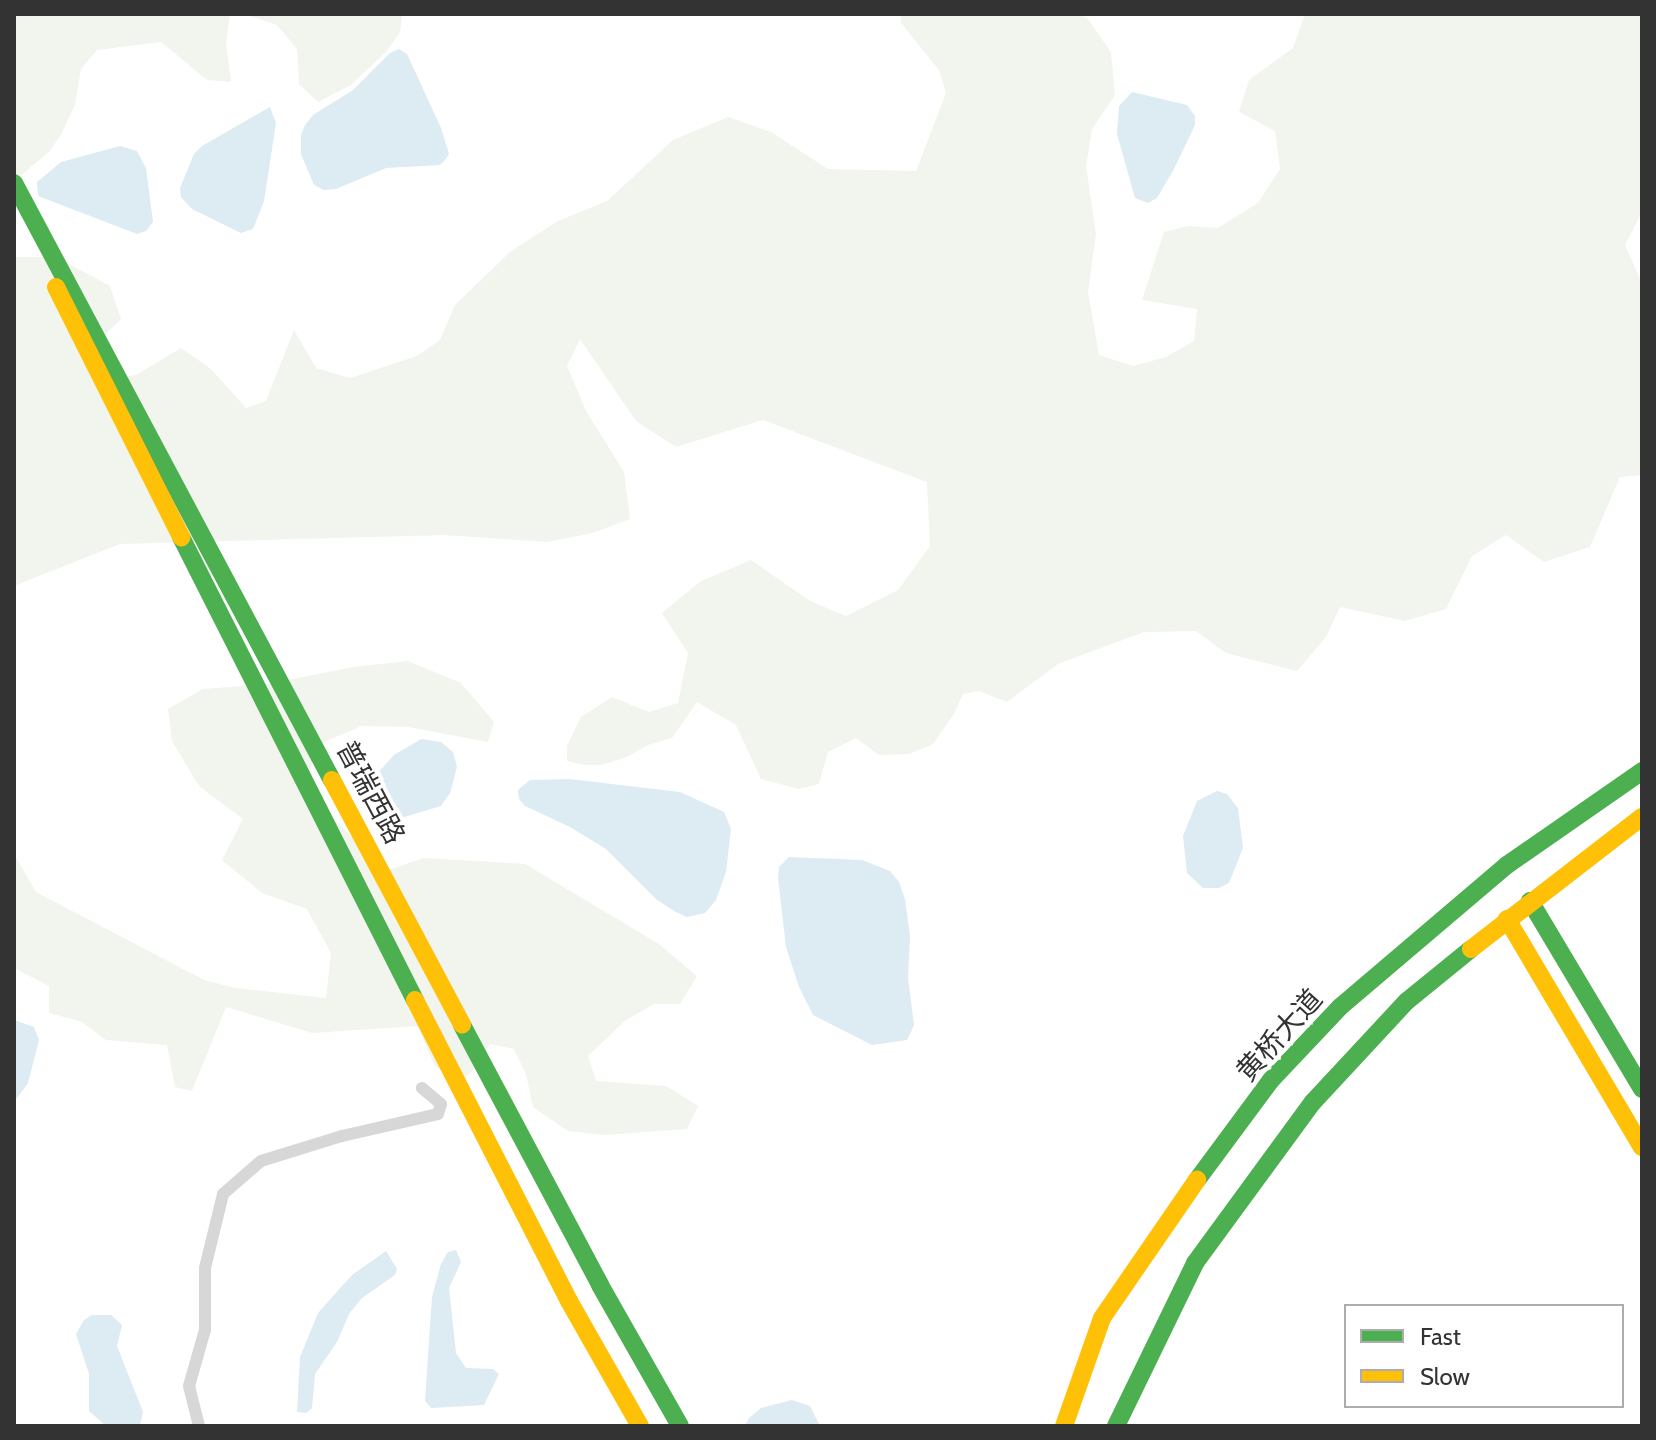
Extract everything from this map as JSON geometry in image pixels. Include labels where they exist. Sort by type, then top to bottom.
[{"type":"main road","name":"普瑞西路","points":[[14,183],[592,1271],[680,1426]]},
{"type":"main road","name":"普瑞西路","points":[[14,205],[532,1230],[640,1426]]},
{"type":"main road","name":"黄桥大道","points":[[1064,1426],[1102,1318],[1194,1184],[1271,1080],[1340,1007],[1507,865],[1642,771]]},
{"type":"main road","points":[[1116,1426],[1195,1263],[1313,1102],[1407,1001],[1507,919],[1642,817]]},
{"type":"main road","points":[[1530,901],[1642,1089]]},
{"type":"main road","points":[[1507,919],[1642,1147]]},
{"type":"street","points":[[199,1426],[189,1386],[205,1330],[205,1268],[223,1194],[261,1161],[342,1136],[438,1114],[441,1104],[422,1088]]},
{"type":"shaded area","points":[[14,14],[230,14],[226,43],[231,82],[207,80],[161,42],[97,50],[81,69],[75,104],[62,133],[49,152],[14,181]]},
{"type":"shaded area","points":[[244,14],[402,15],[400,32],[386,52],[351,85],[318,102],[299,84],[297,49],[277,25]]},
{"type":"shaded area","points":[[901,14],[1079,14],[1088,19],[1111,52],[1115,95],[1092,129],[1086,166],[1096,234],[1088,292],[1099,355],[1133,366],[1166,357],[1194,341],[1197,309],[1142,300],[1164,232],[1188,226],[1218,228],[1258,203],[1280,169],[1275,131],[1239,112],[1249,80],[1293,48],[1304,16],[1642,14],[1642,212],[1625,245],[1642,283],[1642,475],[1620,477],[1590,547],[1544,562],[1506,535],[1472,556],[1446,609],[1405,621],[1340,607],[1326,637],[1297,671],[1226,653],[1196,631],[1144,632],[1058,664],[1007,702],[979,691],[963,694],[954,714],[933,744],[909,754],[879,755],[856,738],[828,752],[819,784],[798,789],[761,779],[736,725],[697,702],[672,738],[648,745],[627,757],[601,765],[584,765],[567,761],[567,746],[581,717],[612,697],[649,712],[678,703],[688,653],[662,613],[701,581],[751,560],[810,601],[846,616],[898,590],[930,546],[927,482],[763,420],[676,447],[636,421],[580,339],[567,366],[586,411],[624,472],[630,519],[592,533],[547,542],[445,535],[120,544],[14,586],[14,257],[56,257],[110,286],[121,319],[96,344],[105,380],[136,375],[181,348],[211,369],[246,408],[266,401],[294,330],[316,368],[350,378],[417,356],[440,340],[455,305],[510,252],[558,221],[607,201],[673,140],[728,117],[771,132],[828,169],[916,171],[946,93],[939,70],[901,23]]},
{"type":"shaded area","points":[[399,49],[407,54],[441,128],[449,154],[440,165],[386,168],[336,189],[324,190],[314,185],[301,154],[301,135],[305,125],[313,115],[353,90],[390,53]]},
{"type":"shaded area","points":[[1132,92],[1187,105],[1195,116],[1195,125],[1174,169],[1157,198],[1148,203],[1135,198],[1117,134],[1119,106]]},
{"type":"shaded area","points":[[270,107],[276,123],[264,201],[253,229],[241,233],[192,209],[181,197],[180,188],[194,154],[202,146]]},
{"type":"shaded area","points":[[120,146],[137,151],[146,168],[153,222],[146,231],[137,234],[38,196],[37,182],[61,162]]},
{"type":"shaded area","points":[[408,661],[461,683],[494,722],[488,742],[408,727],[362,726],[319,744],[309,773],[323,808],[386,871],[423,858],[525,864],[659,944],[697,976],[680,1004],[654,1004],[626,1020],[588,1056],[596,1081],[666,1086],[698,1106],[687,1129],[605,1135],[568,1131],[533,1107],[526,1074],[514,1049],[490,1044],[476,1067],[459,1084],[434,1065],[418,1026],[312,1033],[226,1007],[192,1091],[175,1087],[167,1045],[106,1040],[82,1022],[49,1013],[49,986],[14,968],[14,854],[36,892],[204,980],[236,988],[326,998],[331,953],[307,909],[262,893],[222,860],[243,819],[199,786],[172,741],[168,709],[203,689],[268,684],[353,667]]},
{"type":"shaded area","points":[[421,739],[441,742],[453,752],[457,767],[450,793],[441,806],[381,824],[375,821],[369,803],[375,776],[394,755]]},
{"type":"shaded area","points":[[569,779],[680,792],[724,812],[731,829],[726,872],[716,900],[705,913],[687,917],[676,912],[657,900],[606,849],[570,827],[525,806],[519,799],[518,790],[530,780]]},
{"type":"shaded area","points":[[1217,791],[1227,794],[1238,808],[1243,848],[1229,883],[1219,888],[1203,888],[1187,873],[1183,836],[1197,801]]},
{"type":"shaded area","points":[[789,857],[862,860],[890,871],[899,882],[905,899],[910,936],[908,978],[914,1025],[907,1040],[872,1045],[813,1015],[799,987],[786,947],[778,878],[779,867]]},
{"type":"shaded area","points":[[14,1020],[34,1027],[39,1040],[28,1083],[14,1102]]},
{"type":"shaded area","points":[[456,1250],[461,1262],[449,1288],[456,1353],[466,1368],[493,1369],[499,1374],[484,1405],[431,1408],[425,1401],[432,1297],[441,1264],[448,1252]]},
{"type":"shaded area","points":[[386,1251],[397,1269],[395,1275],[362,1298],[349,1314],[337,1342],[315,1374],[312,1408],[306,1413],[297,1412],[300,1357],[318,1313],[352,1275]]},
{"type":"shaded area","points":[[92,1315],[111,1315],[122,1325],[117,1346],[143,1412],[140,1425],[106,1426],[89,1411],[89,1374],[76,1334],[84,1320]]},
{"type":"shaded area","points":[[792,1400],[810,1406],[820,1426],[745,1426],[761,1408]]},
{"type":"traffic: fast","points":[[14,183],[332,780]]},
{"type":"traffic: fast","points":[[181,537],[415,1000]]},
{"type":"traffic: fast","points":[[1197,1180],[1271,1080],[1340,1007],[1507,865],[1642,771]]},
{"type":"traffic: fast","points":[[1530,901],[1642,1089]]},
{"type":"traffic: fast","points":[[1116,1426],[1195,1263],[1313,1102],[1407,1001],[1471,949]]},
{"type":"traffic: fast","points":[[462,1025],[600,1285],[680,1426]]},
{"type":"traffic: slow","points":[[56,287],[181,537]]},
{"type":"traffic: slow","points":[[332,780],[462,1025]]},
{"type":"traffic: slow","points":[[1471,949],[1642,817]]},
{"type":"traffic: slow","points":[[1507,919],[1642,1147]]},
{"type":"traffic: slow","points":[[415,1000],[569,1301],[640,1426]]},
{"type":"traffic: slow","points":[[1064,1426],[1102,1318],[1197,1180]]}]
